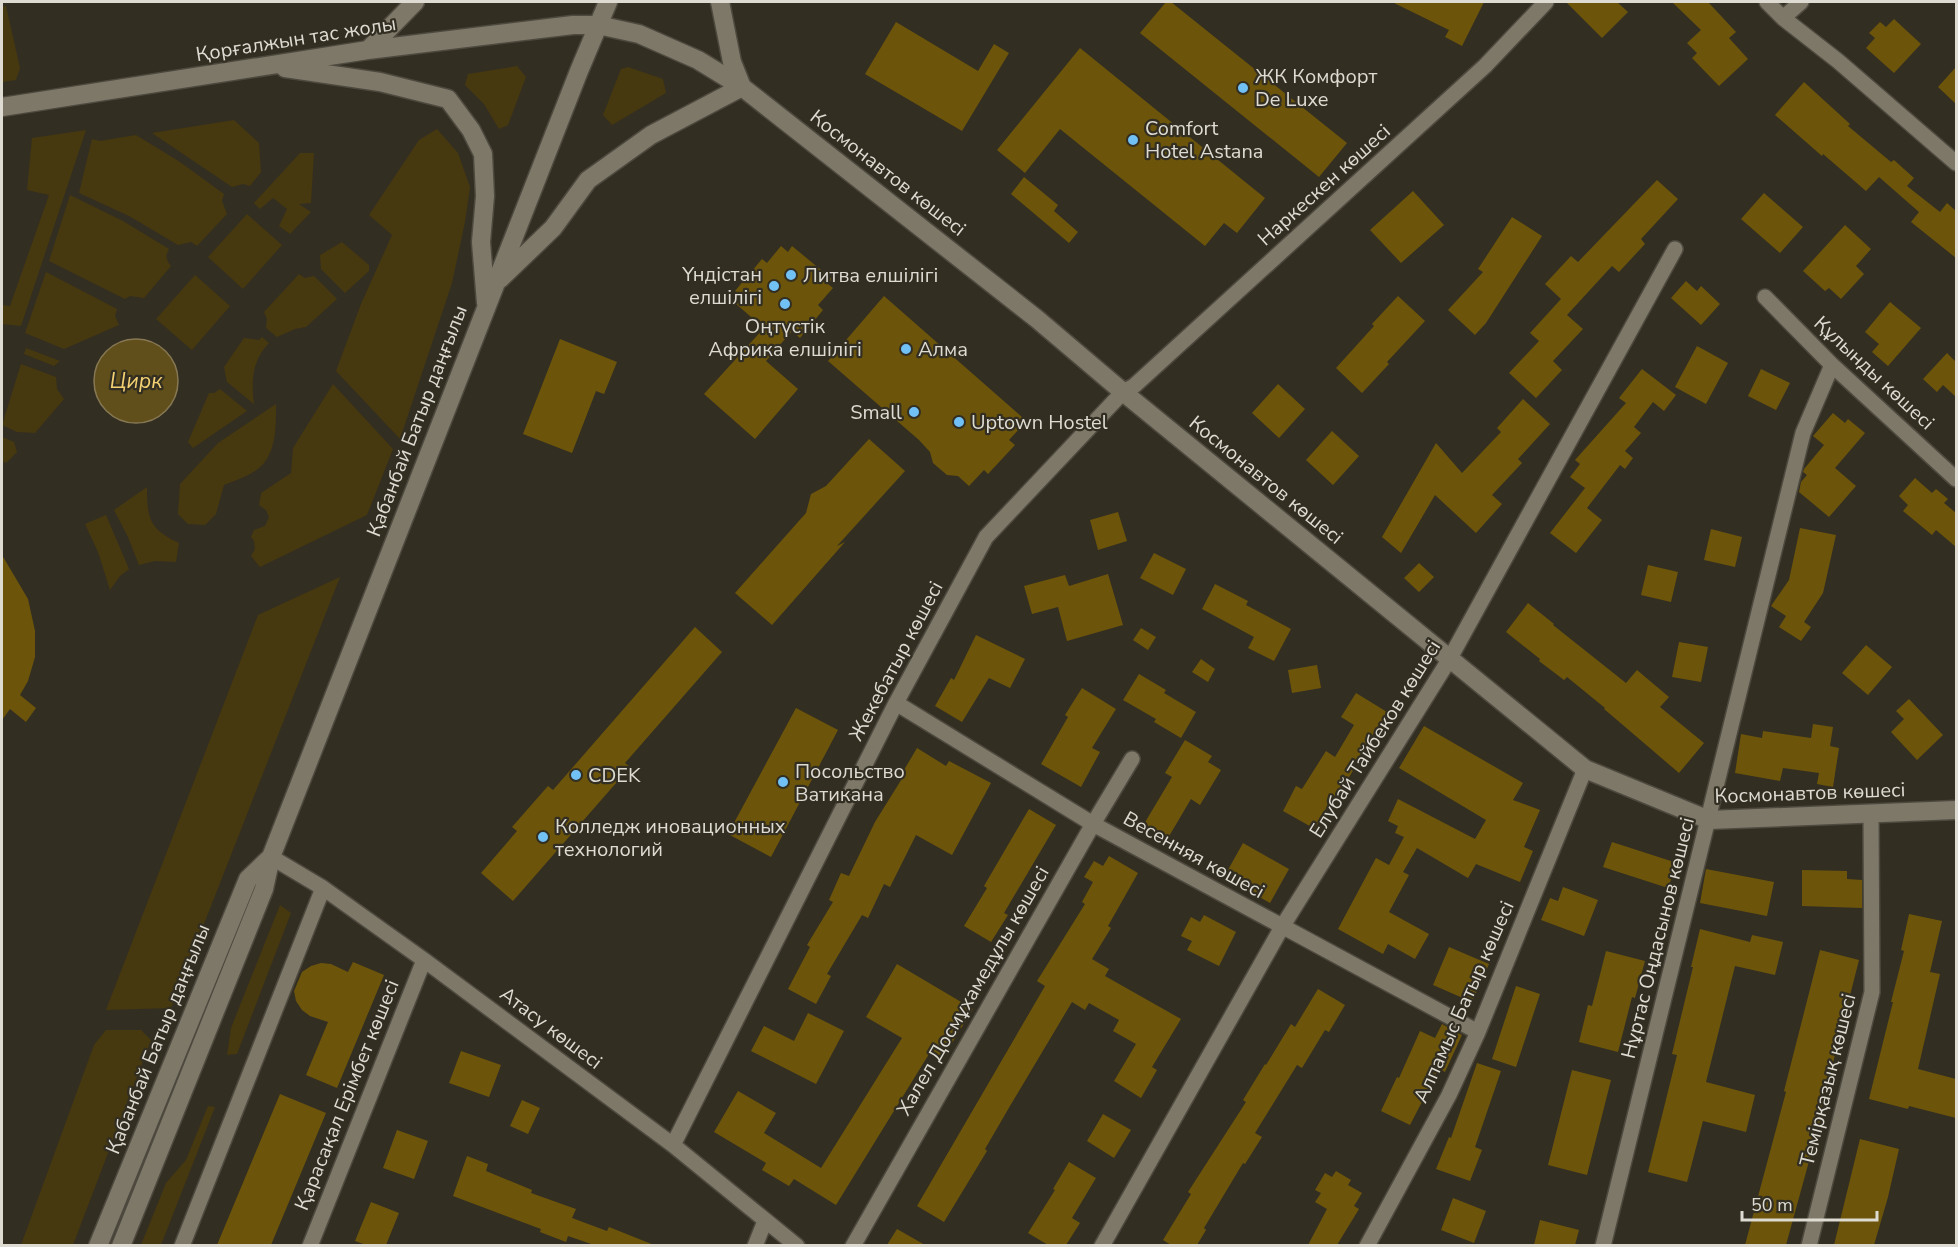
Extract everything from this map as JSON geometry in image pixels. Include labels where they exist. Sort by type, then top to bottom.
[{"type":"main road","points":[[368,50],[415,2]]},
{"type":"main road","name":"Қабанбай Батыр даңғылы","points":[[121,1245],[264,889],[271,857],[608,2]]},
{"type":"main road","points":[[495,285],[553,228],[588,180],[651,135],[742,87],[732,62],[720,2]]},
{"type":"main road","name":"Қорғалжын тас жолы","points":[[2,107],[368,50],[551,26],[598,25]]},
{"type":"main road","name":"Космонавтов көшесі","points":[[598,25],[639,34],[666,45],[698,60],[742,87],[1037,319],[1449,660],[1585,769],[1708,820],[1956,810]]},
{"type":"main road","points":[[266,66],[380,82],[448,99],[471,130],[483,154],[485,196],[480,242],[486,307]]},
{"type":"main road","name":"Қабанбай Батыр даңғылы","points":[[98,1245],[248,879],[271,857]]},
{"type":"street","name":"Наркескен көшесі","points":[[1123,392],[1134,386],[1485,66],[1545,2]]},
{"type":"street","points":[[1767,2],[1783,18],[1838,61],[1956,163]]},
{"type":"street","points":[[1783,18],[1801,2]]},
{"type":"street","name":"Елубай Тайбеков көшесі","points":[[1102,1245],[1282,927],[1449,660],[1675,249]]},
{"type":"street","name":"Құлынды көшесі","points":[[1765,297],[1832,365],[1956,479]]},
{"type":"street","name":"Нұртас Оңдасынов көшесі","points":[[1603,1245],[1803,433],[1832,365]]},
{"type":"street","name":"Жекебатыр көшесі","points":[[673,1145],[896,703],[986,537],[1123,392]]},
{"type":"street","name":"Весенняя көшесі","points":[[896,703],[1093,824],[1478,1032]]},
{"type":"street","name":"Халел Досмұхамедұлы көшесі","points":[[853,1245],[1132,759]]},
{"type":"street","name":"Алпамыс Батыр көшесі","points":[[1367,1245],[1449,1095],[1478,1032],[1585,769]]},
{"type":"street","name":"Темірқазық көшесі","points":[[1809,1245],[1872,992],[1871,814]]},
{"type":"street","name":"Атасу көшесі","points":[[271,857],[323,888],[424,960],[673,1145],[797,1245]]},
{"type":"street","points":[[182,1245],[323,888]]},
{"type":"street","name":"Қарасақал Ерімбет көшесі","points":[[309,1245],[424,960]]},
{"type":"street","points":[[755,1245],[765,1221]]},
{"type":"shaded area","points":[[6,6],[20,68],[16,80],[2,82],[2,7]]},
{"type":"shaded area","points":[[517,66],[526,77],[508,125],[499,129],[484,104],[465,85],[468,74]]},
{"type":"shaded area","points":[[628,67],[663,79],[666,93],[612,125],[603,115],[621,69]]},
{"type":"shaded area","points":[[234,120],[259,143],[261,172],[250,186],[243,184],[232,187],[152,133]]},
{"type":"shaded area","points":[[437,129],[458,153],[470,187],[452,283],[400,439],[336,371],[361,304],[392,235],[369,215],[419,140]]},
{"type":"shaded area","points":[[86,130],[21,326],[2,324],[2,305],[10,306],[49,195],[27,190],[32,138]]},
{"type":"shaded area","points":[[136,135],[180,162],[224,194],[222,201],[227,214],[197,246],[191,242],[178,245],[129,216],[79,193],[92,139],[100,141]]},
{"type":"shaded area","points":[[300,153],[314,153],[311,203],[299,204],[311,212],[290,234],[279,226],[287,209],[273,198],[260,209],[254,203]]},
{"type":"shaded area","points":[[70,195],[123,221],[169,249],[167,258],[171,266],[144,298],[130,296],[125,299],[49,261]]},
{"type":"shaded area","points":[[247,214],[282,245],[243,289],[208,257]]},
{"type":"shaded area","points":[[342,242],[369,265],[369,271],[345,293],[321,269],[320,255]]},
{"type":"shaded area","points":[[46,272],[117,309],[115,316],[119,325],[64,349],[25,333]]},
{"type":"shaded area","points":[[299,274],[305,278],[314,276],[337,299],[306,327],[277,337],[266,328],[267,319],[264,312]]},
{"type":"shaded area","points":[[195,275],[230,306],[192,350],[156,319]]},
{"type":"shaded area","points":[[262,337],[269,343],[259,357],[254,371],[254,404],[227,382],[224,367],[244,338],[259,340]]},
{"type":"shaded area","points":[[26,348],[60,361],[54,366],[24,354]]},
{"type":"shaded area","points":[[21,364],[56,377],[57,389],[64,399],[35,433],[17,432],[2,425]]},
{"type":"shaded area","points":[[333,384],[393,449],[367,515],[260,567],[251,556],[255,549],[251,537],[254,530],[265,526],[269,517],[266,510],[259,505],[261,493],[291,473],[293,448]]},
{"type":"shaded area","points":[[220,389],[247,411],[193,448],[188,442],[209,393]]},
{"type":"shaded area","points":[[276,404],[274,440],[268,458],[255,471],[224,485],[216,514],[205,525],[188,524],[178,514],[180,484],[218,443]]},
{"type":"shaded area","points":[[2,437],[14,442],[17,452],[6,463],[2,461]]},
{"type":"shaded area","points":[[147,487],[149,515],[152,521],[161,533],[179,543],[176,562],[155,561],[139,565],[114,510]]},
{"type":"shaded area","points":[[106,515],[129,569],[120,576],[110,590],[98,552],[85,524]]},
{"type":"shaded area","points":[[340,577],[171,1008],[106,1010],[258,615]]},
{"type":"shaded area","points":[[280,905],[291,913],[237,1054],[227,1055],[231,1028]]},
{"type":"shaded area","points":[[106,1030],[141,1030],[151,1040],[73,1245],[21,1245],[94,1045]]},
{"type":"shaded area","points":[[208,1106],[215,1107],[161,1245],[141,1245],[166,1183],[186,1160]]},
{"type":"water","name":"Цирк","points":[[136,339],[152,342],[166,351],[175,365],[178,381],[175,397],[166,411],[152,420],[136,423],[120,420],[106,411],[97,397],[94,381],[97,365],[106,351],[120,342]]},
{"type":"building","name":"ЖК Комфорт De Luxe","points":[[1166,2],[1171,2],[1347,143],[1319,177],[1140,33]]},
{"type":"building","points":[[1392,2],[1484,2],[1462,46],[1445,37],[1449,30]]},
{"type":"building","points":[[1566,2],[1617,2],[1628,12],[1602,38]]},
{"type":"building","points":[[1672,2],[1708,2],[1736,32],[1729,38],[1748,59],[1719,86],[1692,58],[1697,53],[1687,43],[1701,30]]},
{"type":"building","points":[[1894,19],[1921,44],[1894,73],[1866,48],[1875,38],[1869,33],[1880,22],[1886,27]]},
{"type":"building","points":[[896,22],[978,71],[994,44],[1009,53],[962,131],[865,74]]},
{"type":"building","name":"Comfort Hotel Astana","points":[[1080,48],[1265,198],[1237,233],[1224,223],[1205,246],[1060,129],[1025,173],[997,150]]},
{"type":"building","points":[[1956,67],[1956,104],[1938,87]]},
{"type":"building","points":[[1804,82],[1850,124],[1848,126],[1914,178],[1907,186],[1940,212],[1947,203],[1956,211],[1956,258],[1911,222],[1919,212],[1879,177],[1866,191],[1775,115]]},
{"type":"building","points":[[1024,177],[1058,205],[1054,211],[1078,232],[1069,243],[1011,194]]},
{"type":"building","points":[[1657,180],[1678,199],[1641,239],[1645,244],[1619,272],[1612,266],[1567,315],[1583,329],[1553,361],[1562,370],[1536,398],[1509,373],[1539,341],[1530,333],[1561,299],[1545,284],[1571,256],[1578,262]]},
{"type":"building","points":[[1413,191],[1444,225],[1401,263],[1370,230]]},
{"type":"building","points":[[1764,193],[1803,227],[1780,253],[1741,219]]},
{"type":"building","points":[[1512,217],[1542,236],[1486,323],[1475,335],[1448,310],[1483,272],[1478,269]]},
{"type":"building","points":[[1845,225],[1871,249],[1856,266],[1864,274],[1841,299],[1829,288],[1825,291],[1803,271]]},
{"type":"building","points":[[781,246],[788,252],[792,246],[832,279],[828,284],[833,288],[818,305],[823,310],[800,338],[792,331],[766,361],[798,389],[755,439],[704,394],[764,328],[736,304],[742,297],[735,291],[762,259],[767,263]]},
{"type":"building","points":[[1686,281],[1697,291],[1701,286],[1720,304],[1701,325],[1671,298]]},
{"type":"building","points":[[884,296],[1022,417],[1018,422],[1022,426],[1009,440],[1015,445],[988,474],[984,470],[969,486],[958,476],[947,475],[933,463],[930,452],[919,440],[828,361]]},
{"type":"building","points":[[1398,296],[1425,321],[1362,393],[1336,368]]},
{"type":"building","points":[[1890,302],[1921,328],[1888,366],[1872,352],[1879,344],[1865,332]]},
{"type":"building","points":[[560,339],[617,362],[604,394],[596,391],[572,453],[523,434]]},
{"type":"building","points":[[1697,346],[1728,363],[1706,404],[1675,387]]},
{"type":"building","points":[[1947,353],[1956,362],[1956,397],[1943,385],[1937,392],[1923,379]]},
{"type":"building","points":[[1642,369],[1676,395],[1664,411],[1653,402],[1634,427],[1641,433],[1625,451],[1633,458],[1625,469],[1620,465],[1587,508],[1602,520],[1576,553],[1550,533],[1585,488],[1570,477],[1580,464],[1575,460],[1626,403],[1619,398]]},
{"type":"building","points":[[1761,369],[1790,383],[1776,410],[1748,396]]},
{"type":"building","points":[[1278,384],[1305,409],[1279,438],[1252,413]]},
{"type":"building","points":[[1523,399],[1550,424],[1518,459],[1522,463],[1492,495],[1502,504],[1476,533],[1435,495],[1401,553],[1382,537],[1436,443],[1462,473],[1501,432],[1497,428]]},
{"type":"building","points":[[1833,413],[1845,423],[1848,419],[1865,433],[1835,468],[1856,486],[1829,517],[1799,492],[1801,482],[1807,475],[1803,472],[1804,469],[1824,445],[1813,436]]},
{"type":"building","points":[[1332,431],[1359,456],[1333,485],[1306,460]]},
{"type":"building","points":[[869,439],[905,471],[837,546],[845,542],[772,625],[735,593],[806,513],[811,494],[826,486]]},
{"type":"building","points":[[1915,478],[1932,493],[1936,489],[1948,499],[1944,503],[1956,513],[1956,547],[1936,530],[1932,535],[1903,511],[1908,505],[1899,496]]},
{"type":"building","points":[[1118,512],[1127,541],[1098,550],[1090,520]]},
{"type":"building","points":[[1800,528],[1836,535],[1823,593],[1804,622],[1811,627],[1801,641],[1779,627],[1786,616],[1771,606],[1789,580]]},
{"type":"building","points":[[1711,529],[1742,537],[1735,567],[1704,560]]},
{"type":"building","points":[[1154,553],[1186,569],[1173,595],[1140,578]]},
{"type":"building","points":[[2,555],[28,599],[35,631],[35,657],[28,681],[20,695],[36,708],[26,722],[10,709],[2,720]]},
{"type":"building","points":[[1419,563],[1434,577],[1419,592],[1404,578]]},
{"type":"building","points":[[1648,565],[1678,572],[1671,602],[1641,595]]},
{"type":"building","points":[[1108,574],[1123,625],[1067,641],[1058,607],[1032,614],[1024,586],[1065,575],[1069,586]]},
{"type":"building","points":[[1215,584],[1248,601],[1246,605],[1291,629],[1274,661],[1248,648],[1254,637],[1202,609]]},
{"type":"building","points":[[1528,603],[1626,683],[1637,670],[1669,697],[1660,707],[1704,743],[1679,773],[1567,677],[1564,680],[1506,632]]},
{"type":"building","points":[[695,627],[722,652],[625,763],[630,767],[513,901],[481,873],[517,831],[512,827],[548,786],[553,790]]},
{"type":"building","points":[[1141,628],[1156,637],[1148,650],[1133,640]]},
{"type":"building","points":[[976,635],[1025,659],[1010,688],[989,678],[962,722],[935,706],[951,678],[954,680]]},
{"type":"building","points":[[1679,642],[1708,647],[1701,682],[1672,677]]},
{"type":"building","points":[[1866,645],[1892,667],[1868,695],[1842,673]]},
{"type":"building","points":[[1201,659],[1215,669],[1208,682],[1192,672]]},
{"type":"building","points":[[1317,665],[1321,688],[1292,693],[1288,670]]},
{"type":"building","points":[[1139,674],[1166,690],[1164,693],[1196,712],[1181,738],[1154,722],[1156,719],[1123,700]]},
{"type":"building","points":[[1082,688],[1116,709],[1092,748],[1100,752],[1081,787],[1041,764],[1068,717],[1065,715]]},
{"type":"building","points":[[1356,693],[1387,712],[1337,797],[1333,795],[1315,829],[1283,811],[1296,786],[1302,789],[1326,751],[1335,757],[1354,725],[1341,717]]},
{"type":"building","points":[[1909,699],[1943,735],[1917,760],[1891,732],[1904,719],[1896,711]]},
{"type":"building","name":"Посольство Ватикана","points":[[796,708],[838,730],[771,857],[728,834]]},
{"type":"building","points":[[1813,724],[1833,727],[1830,746],[1839,748],[1833,787],[1817,784],[1819,773],[1783,768],[1780,781],[1735,773],[1741,734],[1762,738],[1763,731],[1811,738]]},
{"type":"building","points":[[1424,726],[1523,783],[1513,800],[1540,810],[1524,847],[1533,851],[1520,882],[1476,864],[1468,878],[1417,848],[1403,872],[1409,875],[1389,912],[1429,934],[1415,959],[1388,944],[1383,954],[1338,929],[1376,858],[1389,865],[1404,837],[1395,833],[1398,826],[1388,821],[1398,799],[1475,839],[1486,820],[1399,768]]},
{"type":"building","points":[[1185,740],[1212,756],[1208,762],[1221,770],[1200,805],[1191,799],[1168,838],[1144,824],[1172,777],[1165,773]]},
{"type":"building","points":[[917,748],[946,766],[949,761],[991,783],[952,855],[916,835],[890,887],[884,884],[868,918],[862,915],[827,974],[831,976],[816,1004],[788,989],[810,947],[807,945],[833,902],[829,900],[841,873],[849,876],[875,822],[903,777],[901,775]]},
{"type":"building","points":[[1029,809],[1056,825],[1004,913],[1008,915],[991,942],[964,926],[987,888],[984,886]]},
{"type":"building","points":[[1612,842],[1677,863],[1668,888],[1603,867]]},
{"type":"building","points":[[1243,843],[1289,869],[1270,903],[1224,877]]},
{"type":"building","points":[[1109,856],[1138,873],[1108,926],[1111,928],[1092,959],[1109,969],[1105,976],[1181,1019],[1152,1067],[1157,1070],[1141,1098],[1114,1081],[1136,1044],[1113,1031],[1119,1020],[1089,1003],[1085,1010],[1072,1002],[944,1222],[917,1206],[1045,986],[1037,981],[1085,904],[1082,902],[1093,882],[1084,877],[1094,861],[1103,866]]},
{"type":"building","points":[[1706,869],[1774,882],[1767,916],[1700,903]]},
{"type":"building","points":[[1802,870],[1847,871],[1847,879],[1862,880],[1862,908],[1802,906]]},
{"type":"building","points":[[1563,887],[1598,900],[1584,936],[1541,920],[1550,898],[1558,901]]},
{"type":"building","points":[[1909,914],[1942,921],[1930,972],[1940,974],[1918,1069],[1956,1079],[1956,1118],[1869,1099],[1893,1002],[1891,1002],[1904,951],[1901,950]]},
{"type":"building","points":[[1204,915],[1236,932],[1219,966],[1187,950],[1192,941],[1181,936],[1191,917],[1200,922]]},
{"type":"building","points":[[1700,929],[1750,942],[1752,935],[1783,942],[1775,975],[1735,966],[1706,1082],[1755,1095],[1746,1132],[1703,1121],[1687,1182],[1648,1172],[1677,1055],[1672,1054]]},
{"type":"building","points":[[1449,947],[1489,964],[1472,1002],[1433,985]]},
{"type":"building","points":[[1820,950],[1859,960],[1820,1114],[1822,1114],[1786,1245],[1745,1245],[1786,1092],[1784,1091]]},
{"type":"building","points":[[1606,951],[1645,961],[1635,998],[1632,997],[1618,1052],[1579,1042],[1588,1005],[1592,1006]]},
{"type":"building","points":[[353,962],[384,975],[337,1088],[306,1075],[328,1022],[310,1016],[302,1010],[296,1001],[294,991],[302,972],[311,966],[321,963],[331,964],[348,972]]},
{"type":"building","points":[[897,964],[973,1009],[941,1061],[929,1054],[836,1205],[794,1179],[789,1186],[762,1170],[766,1163],[714,1132],[738,1091],[776,1113],[764,1133],[821,1168],[902,1038],[866,1017]]},
{"type":"building","points":[[1516,986],[1540,994],[1516,1067],[1492,1059]]},
{"type":"building","points":[[1318,989],[1345,1005],[1329,1032],[1325,1030],[1302,1068],[1297,1065],[1255,1133],[1262,1137],[1245,1164],[1243,1163],[1204,1228],[1206,1230],[1197,1245],[1171,1245],[1163,1240],[1191,1194],[1188,1192],[1246,1102],[1243,1100],[1265,1064],[1291,1024],[1295,1027]]},
{"type":"building","points":[[808,1013],[844,1031],[816,1084],[751,1051],[764,1026],[794,1041]]},
{"type":"building","points":[[1442,1024],[1462,1035],[1445,1072],[1439,1069],[1410,1125],[1381,1111],[1420,1031],[1435,1038]]},
{"type":"building","points":[[461,1051],[501,1065],[489,1097],[449,1083]]},
{"type":"building","points":[[1477,1063],[1501,1071],[1475,1147],[1482,1150],[1470,1181],[1436,1169],[1449,1137],[1451,1138]]},
{"type":"building","points":[[1572,1070],[1611,1080],[1587,1175],[1548,1165]]},
{"type":"building","points":[[280,1094],[326,1113],[271,1245],[217,1245]]},
{"type":"building","points":[[522,1100],[540,1108],[528,1134],[510,1126]]},
{"type":"building","points":[[1103,1114],[1131,1130],[1114,1158],[1087,1141]]},
{"type":"building","points":[[397,1130],[428,1141],[414,1179],[383,1168]]},
{"type":"building","points":[[1860,1139],[1899,1149],[1888,1197],[1874,1245],[1834,1245]]},
{"type":"building","points":[[467,1156],[488,1164],[486,1171],[532,1190],[531,1193],[576,1209],[572,1218],[607,1231],[609,1227],[654,1245],[594,1245],[568,1236],[566,1242],[540,1232],[541,1229],[453,1196]]},
{"type":"building","points":[[1069,1162],[1096,1178],[1072,1218],[1080,1223],[1066,1245],[1048,1245],[1028,1233],[1055,1190],[1053,1189]]},
{"type":"building","points":[[1336,1171],[1351,1180],[1348,1185],[1362,1193],[1354,1206],[1359,1209],[1337,1245],[1308,1245],[1327,1209],[1315,1202],[1321,1193],[1315,1190],[1325,1173],[1332,1177]]},
{"type":"building","points":[[1453,1198],[1486,1211],[1474,1243],[1441,1230]]},
{"type":"building","points":[[371,1202],[399,1213],[386,1245],[366,1245],[355,1241]]},
{"type":"building","points":[[1540,1220],[1579,1230],[1575,1245],[1534,1245]]},
{"type":"building","points":[[897,1229],[925,1245],[887,1245]]},
{"type":"place","name":"ЖК Комфорт De Luxe","points":[[1243,88]]},
{"type":"place","name":"Comfort Hotel Astana","points":[[1133,140]]},
{"type":"place","name":"Литва елшілігі","points":[[791,275]]},
{"type":"place","name":"Үндістан елшілігі","points":[[774,286]]},
{"type":"place","name":"Оңтүстік Африка елшілігі","points":[[785,304]]},
{"type":"place","name":"Алма","points":[[906,349]]},
{"type":"place","name":"Small","points":[[914,412]]},
{"type":"place","name":"Uptown Hostel","points":[[959,422]]},
{"type":"place","name":"CDEK","points":[[576,775]]},
{"type":"place","name":"Посольство Ватикана","points":[[783,782]]},
{"type":"place","name":"Колледж иновационных технологий","points":[[543,837]]}]
